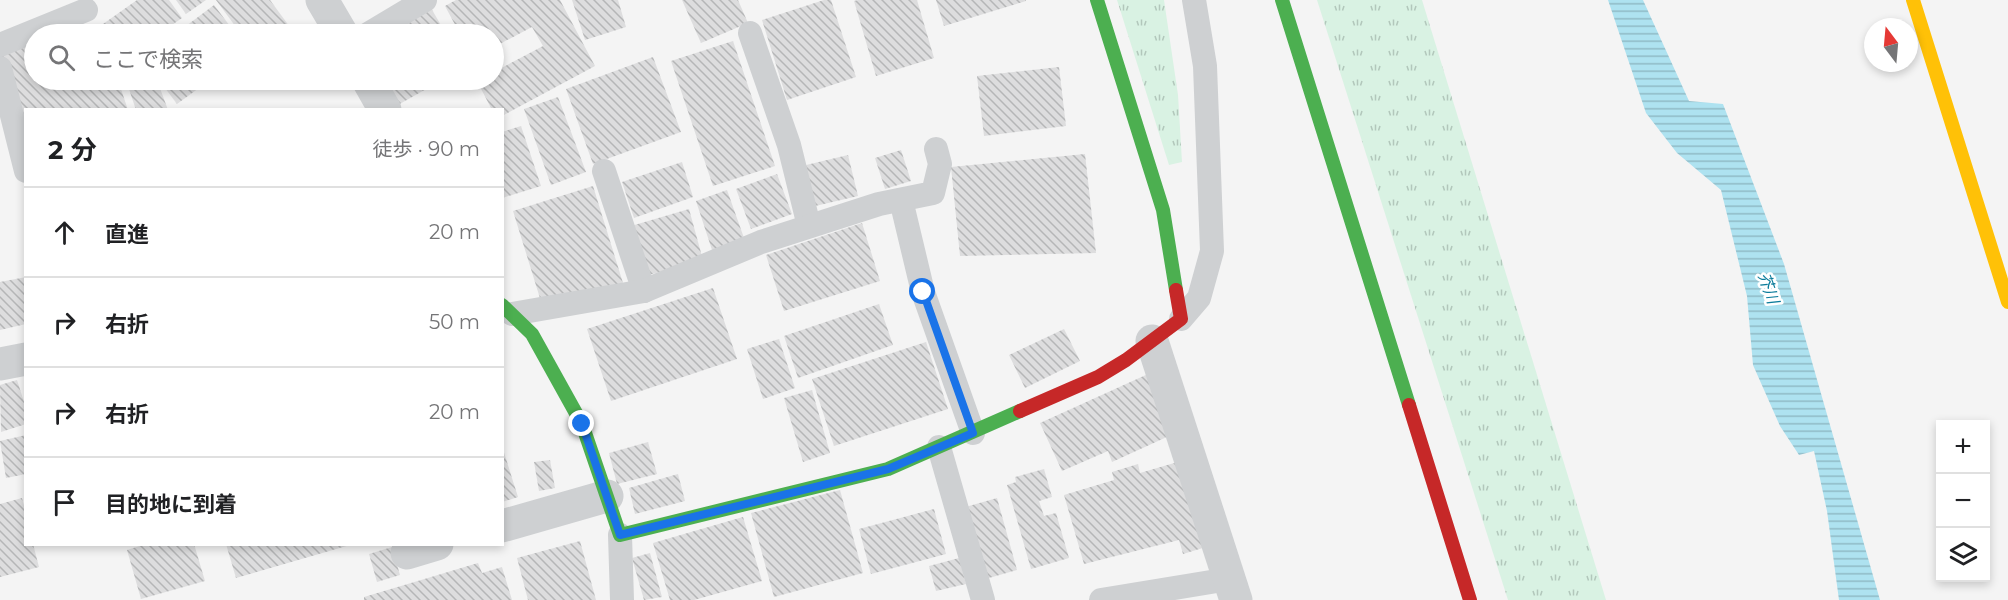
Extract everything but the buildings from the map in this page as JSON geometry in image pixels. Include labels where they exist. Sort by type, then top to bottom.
[{"type":"street","points":[[322,0],[336,24]]},
{"type":"street","points":[[507,310],[532,334],[582,424],[620,535],[888,469],[1098,377],[1181,319],[1163,210],[1097,0]]},
{"type":"street","points":[[1282,0],[1470,600]]},
{"type":"street","points":[[1913,0],[2008,302]]},
{"type":"street","points":[[374,90],[384,108]]},
{"type":"street","points":[[1152,341],[1232,590]]},
{"type":"street","points":[[0,364],[24,359]]},
{"type":"street","points":[[504,525],[607,496]]},
{"type":"lane","points":[[385,24],[425,0]]},
{"type":"lane","points":[[1181,319],[1199,298],[1212,250],[1205,66],[1194,0]]},
{"type":"lane","points":[[52,24],[86,10]]},
{"type":"lane","points":[[750,33],[789,145],[809,226]]},
{"type":"lane","points":[[0,45],[24,35]]},
{"type":"lane","points":[[0,68],[4,96],[24,164]]},
{"type":"lane","points":[[507,310],[644,291],[761,242],[809,226],[933,193],[940,164],[936,149]]},
{"type":"lane","points":[[604,171],[644,291]]},
{"type":"lane","points":[[901,200],[923,292],[973,433]]},
{"type":"lane","points":[[939,447],[982,600]]},
{"type":"lane","points":[[620,535],[622,600]]},
{"type":"lane","points":[[1101,600],[1232,590]]},
{"type":"green space","points":[[1117,0],[1164,0],[1178,95],[1182,162],[1169,165]]},
{"type":"green space","points":[[1317,0],[1422,0],[1606,600],[1508,600]]},
{"type":"water","name":"芥川","points":[[1608,0],[1643,0],[1689,101],[1723,104],[1784,264],[1880,600],[1839,600],[1827,511],[1814,451],[1799,455],[1780,426],[1753,365],[1747,296],[1721,190],[1677,153],[1646,113]]},
{"type":"traffic: fast","points":[[1097,0],[1163,210],[1176,290]]},
{"type":"traffic: fast","points":[[1282,0],[1409,405]]},
{"type":"traffic: fast","points":[[504,307],[532,334],[582,424],[620,535],[888,469],[1020,411]]},
{"type":"traffic: slow","points":[[1913,0],[2008,302]]},
{"type":"traffic: jam","points":[[1020,411],[1098,377],[1126,360],[1181,319],[1176,290]]},
{"type":"traffic: jam","points":[[1409,405],[1470,600]]},
{"type":"route","points":[[582,424],[620,535],[888,469],[973,433],[923,292]]}]
